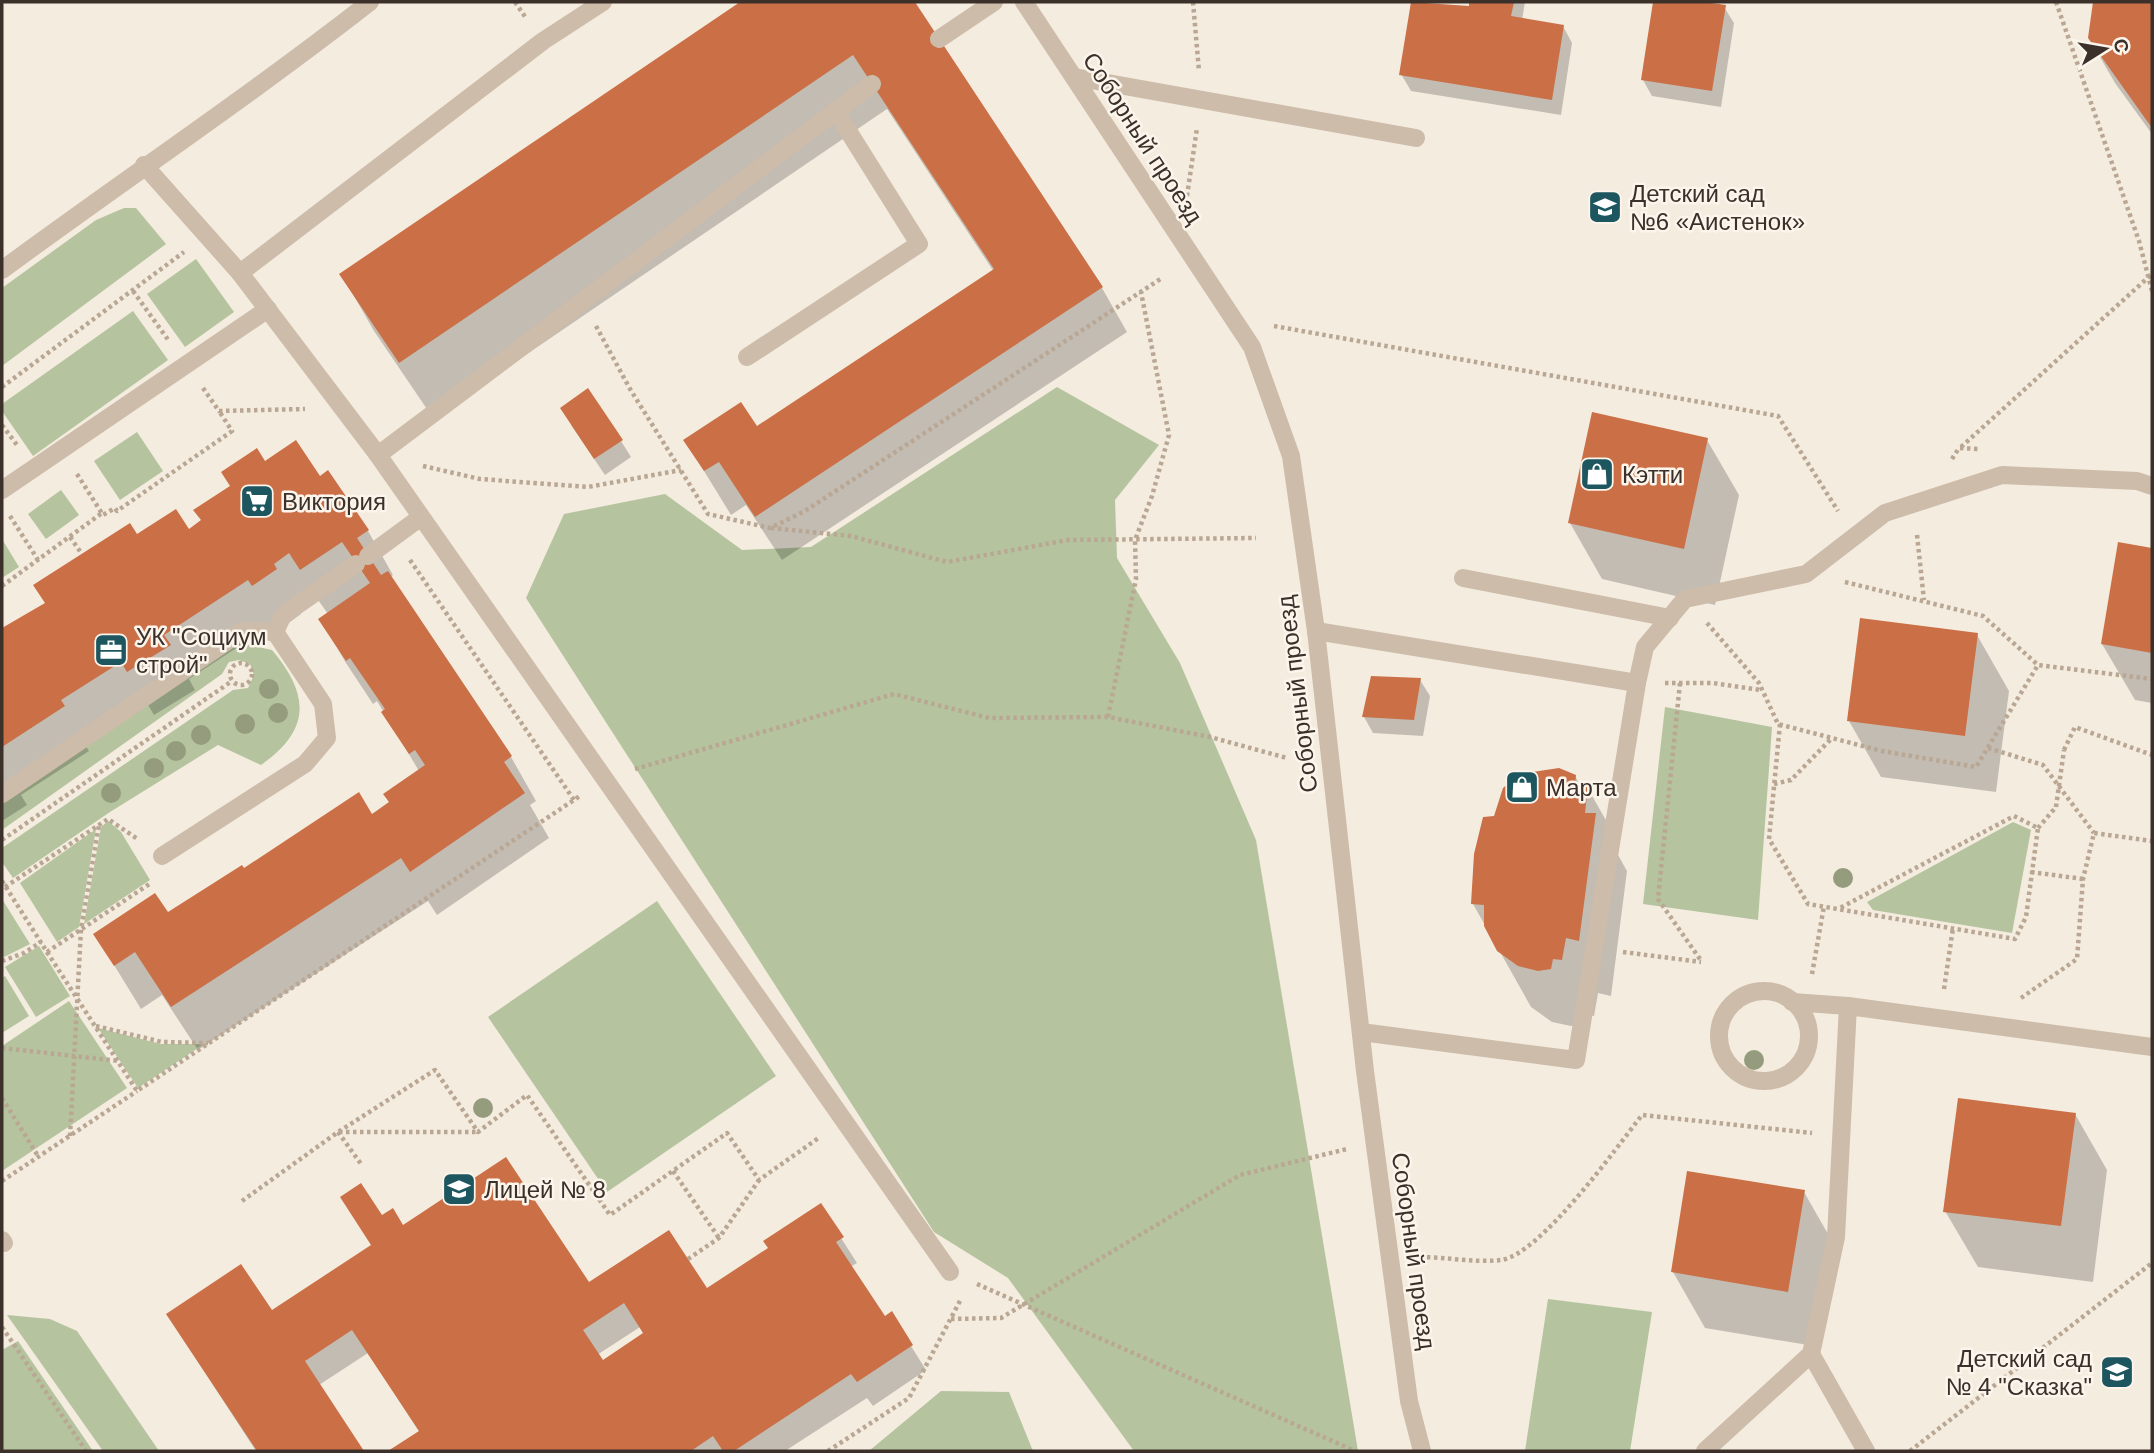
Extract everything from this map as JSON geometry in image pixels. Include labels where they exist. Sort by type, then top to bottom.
[{"type":"street","points":[[2,270],[144,165],[309,50],[370,2]]},
{"type":"street","points":[[240,273],[543,41],[603,2]]},
{"type":"street","points":[[939,39],[994,2]]},
{"type":"street","name":"Соборный проезд","points":[[1024,2],[1252,346],[1291,456],[1316,631],[1375,1143],[1409,1401],[1422,1451]]},
{"type":"street","points":[[1074,77],[1416,138]]},
{"type":"street","points":[[378,455],[872,84]]},
{"type":"street","points":[[747,357],[919,244],[835,110]]},
{"type":"street","points":[[144,165],[240,273],[378,455],[950,1272]]},
{"type":"street","points":[[2,490],[268,309]]},
{"type":"street","points":[[1361,1032],[1576,1060],[1635,683],[1645,647],[1685,599],[1806,574],[1885,513],[2002,475],[2137,481],[2152,486]]},
{"type":"street","points":[[275,632],[284,615],[421,517]]},
{"type":"street","points":[[1463,578],[1670,618]]},
{"type":"street","points":[[2,794],[242,631],[275,632]]},
{"type":"street","points":[[1316,631],[1635,683]]},
{"type":"street","points":[[162,856],[306,764],[327,738],[323,704],[275,632]]},
{"type":"street","points":[[1792,1002],[1802,1013],[1808,1027],[1806,1048],[1796,1067],[1770,1081],[1742,1076],[1731,1067],[1718,1040],[1727,1011],[1737,1000],[1757,992],[1780,994],[1792,1002],[1848,1006],[2152,1047]]},
{"type":"street","points":[[1705,1451],[1811,1354],[1836,1237],[1848,1006]]},
{"type":"street","points":[[1811,1354],[1866,1451]]},
{"type":"path","points":[[515,2],[525,16]]},
{"type":"path","points":[[1186,203],[1201,100],[1193,2]]},
{"type":"path","points":[[2056,2],[2150,276],[2152,290]]},
{"type":"path","points":[[2,387],[206,236]]},
{"type":"path","points":[[1959,448],[2150,276]]},
{"type":"path","points":[[770,528],[805,511],[1162,278]]},
{"type":"path","points":[[133,291],[175,349]]},
{"type":"path","points":[[1108,717],[1136,579],[1135,540],[1152,496],[1169,435],[1141,291]]},
{"type":"path","points":[[582,301],[630,389],[708,514],[770,528],[851,537],[947,562],[1068,540],[1256,538]]},
{"type":"path","points":[[1261,324],[1778,416],[1854,536]]},
{"type":"path","points":[[62,449],[103,516],[115,508],[117,511],[232,430],[186,364]]},
{"type":"path","points":[[219,411],[311,408]]},
{"type":"path","points":[[2,425],[18,447]]},
{"type":"path","points":[[378,455],[480,479],[588,487],[681,470]]},
{"type":"path","points":[[2,586],[102,513]]},
{"type":"path","points":[[9,514],[38,560]]},
{"type":"path","points":[[71,537],[82,554]]},
{"type":"path","points":[[394,537],[574,800]]},
{"type":"path","points":[[1853,584],[1983,616],[2038,665],[2152,679]]},
{"type":"path","points":[[1685,599],[1762,690],[1780,724],[1769,839],[1808,904],[2015,939],[2026,917],[2038,828],[2056,807],[2064,750],[2075,727],[2152,755]]},
{"type":"path","points":[[240,663],[250,668],[252,675],[248,682],[241,685],[232,681],[229,674],[234,665],[240,663]]},
{"type":"path","points":[[1780,724],[1882,751],[1976,767],[2038,665]]},
{"type":"path","points":[[2,840],[232,681]]},
{"type":"path","points":[[1635,683],[1713,683],[1762,690]]},
{"type":"path","points":[[1594,947],[1702,962],[1658,899],[1680,683]]},
{"type":"path","points":[[2,1181],[605,778],[894,694],[989,718],[1108,717],[1210,737],[1287,758]]},
{"type":"path","points":[[1774,784],[1791,780],[1832,738]]},
{"type":"path","points":[[1988,748],[2043,765],[2094,833],[2152,841]]},
{"type":"path","points":[[1838,909],[2014,816],[2038,828]]},
{"type":"path","points":[[137,1091],[4,884],[108,819],[162,856]]},
{"type":"path","points":[[70,1136],[81,929],[100,825]]},
{"type":"path","points":[[2009,1006],[2077,959],[2083,878],[2094,833]]},
{"type":"path","points":[[2031,872],[2083,878]]},
{"type":"path","points":[[47,952],[155,881]]},
{"type":"path","points":[[1811,980],[1824,906]]},
{"type":"path","points":[[1948,974],[1953,928]]},
{"type":"path","points":[[2,961],[24,953],[41,942]]},
{"type":"path","points":[[95,1026],[162,1042],[209,1043]]},
{"type":"path","points":[[2,1048],[118,1061]]},
{"type":"path","points":[[242,1201],[338,1132],[435,1070],[478,1132]]},
{"type":"path","points":[[338,1132],[478,1132],[527,1095],[610,1215],[727,1133],[759,1180]]},
{"type":"path","points":[[2,1098],[38,1157]]},
{"type":"path","points":[[1390,1255],[1503,1260],[1539,1237],[1572,1204],[1642,1115],[1841,1137]]},
{"type":"path","points":[[338,1132],[360,1164]]},
{"type":"path","points":[[688,1259],[719,1238],[759,1180],[818,1138]]},
{"type":"path","points":[[951,1319],[1000,1318],[1240,1175],[1375,1143]]},
{"type":"path","points":[[673,1171],[719,1238]]},
{"type":"path","points":[[1910,1451],[2152,1263]]},
{"type":"path","points":[[950,1272],[1355,1451]]},
{"type":"path","points":[[828,1451],[909,1398],[970,1281]]},
{"type":"path","points":[[2,1327],[86,1451]]},
{"type":"green space","points":[[124,208],[136,208],[166,244],[2,366],[2,288],[96,220]]},
{"type":"green space","points":[[196,259],[234,312],[185,347],[147,294]]},
{"type":"green space","points":[[133,311],[168,360],[33,456],[2,411],[2,404]]},
{"type":"green space","points":[[1057,387],[1159,445],[1115,500],[1117,558],[1180,663],[1256,840],[1358,1451],[1134,1451],[1008,1278],[934,1232],[526,598],[564,514],[665,494],[742,550],[811,547]]},
{"type":"green space","points":[[137,432],[163,471],[120,500],[94,461]]},
{"type":"green space","points":[[61,490],[79,515],[46,539],[28,514]]},
{"type":"green space","points":[[2,539],[19,567],[2,578]]},
{"type":"green space","points":[[235,642],[272,650],[293,682],[300,711],[289,739],[277,752],[261,765],[218,745],[110,812],[13,878],[2,862],[2,848],[233,690],[248,688],[254,675],[250,664],[239,660],[229,662],[222,674],[2,830],[2,804]]},
{"type":"green space","points":[[1665,707],[1772,727],[1758,920],[1643,904]]},
{"type":"green space","points":[[108,821],[121,832],[150,880],[84,924],[101,827]]},
{"type":"green space","points":[[2013,822],[2031,830],[2012,933],[1873,910],[1867,902]]},
{"type":"green space","points":[[96,829],[79,927],[57,942],[20,883]]},
{"type":"green space","points":[[2,899],[30,944],[2,958]]},
{"type":"green space","points":[[657,901],[776,1076],[607,1192],[488,1017]]},
{"type":"green space","points":[[39,946],[70,996],[36,1017],[5,967]]},
{"type":"green space","points":[[5,976],[29,1016],[2,1033],[2,978]]},
{"type":"green space","points":[[69,1001],[127,1088],[2,1171],[2,1046]]},
{"type":"green space","points":[[98,1028],[161,1044],[204,1044],[138,1088]]},
{"type":"green space","points":[[1548,1299],[1652,1312],[1630,1451],[1525,1451]]},
{"type":"green space","points":[[7,1315],[50,1319],[77,1331],[159,1451],[103,1451]]},
{"type":"green space","points":[[18,1341],[93,1451],[2,1451],[2,1350]]},
{"type":"green space","points":[[941,1391],[1009,1392],[1033,1451],[869,1451]]},
{"type":"building","points":[[740,2],[915,2],[1103,287],[755,517],[719,462],[704,471],[683,440],[741,402],[757,426],[994,269],[853,55],[399,363],[339,274]]},
{"type":"building","points":[[1411,2],[1469,6],[1469,2],[1514,2],[1511,16],[1564,25],[1552,100],[1399,75]]},
{"type":"building","points":[[1653,2],[1726,5],[1712,91],[1641,80]]},
{"type":"building","points":[[2093,2],[2152,2],[2152,128],[2088,38]]},
{"type":"building","points":[[588,388],[623,440],[594,459],[560,408]]},
{"type":"building","points":[[1592,412],[1708,438],[1684,549],[1568,523]]},
{"type":"building","points":[[296,440],[320,476],[328,470],[369,530],[357,538],[381,575],[388,571],[512,756],[504,762],[525,793],[410,872],[401,858],[171,1007],[135,952],[114,966],[93,934],[155,893],[168,912],[242,865],[244,868],[359,792],[372,814],[389,802],[383,794],[425,765],[415,750],[409,754],[381,712],[385,709],[350,658],[346,661],[318,619],[370,583],[342,542],[300,570],[289,553],[274,564],[277,569],[252,586],[248,580],[164,635],[171,645],[127,672],[121,662],[61,700],[65,706],[2,747],[2,628],[45,603],[33,585],[130,523],[137,534],[176,509],[189,529],[201,520],[193,510],[230,486],[221,472],[257,448],[265,461]]},
{"type":"building","points":[[2118,542],[2152,548],[2152,653],[2101,644]]},
{"type":"building","points":[[1860,618],[1978,633],[1965,736],[1847,721]]},
{"type":"building","points":[[1371,676],[1421,678],[1414,720],[1362,717]]},
{"type":"building","points":[[1559,768],[1576,775],[1575,785],[1588,785],[1585,813],[1596,813],[1579,941],[1566,938],[1562,960],[1553,959],[1551,969],[1538,971],[1518,966],[1497,951],[1484,926],[1484,905],[1471,904],[1474,854],[1483,817],[1494,816],[1503,788],[1519,774]]},
{"type":"building","points":[[1958,1098],[2076,1113],[2061,1226],[1943,1212]]},
{"type":"building","points":[[506,1157],[589,1282],[669,1230],[707,1288],[768,1248],[763,1241],[821,1203],[844,1237],[836,1242],[885,1316],[892,1311],[913,1345],[857,1382],[851,1374],[734,1451],[723,1451],[713,1436],[691,1451],[388,1451],[419,1431],[352,1330],[305,1361],[364,1451],[257,1451],[166,1314],[241,1264],[272,1310],[371,1245],[340,1197],[361,1183],[382,1215],[393,1208],[403,1225]],"holes":[[[624,1303],[643,1333],[603,1360],[583,1330]]]},
{"type":"building","points":[[1687,1171],[1805,1190],[1788,1292],[1671,1272]]},
{"type":"place","name":"Детский сад №6 «Аистенок»","points":[[1605,207]]},
{"type":"place","name":"Кэтти","points":[[1597,474]]},
{"type":"place","name":"Виктория","points":[[257,501]]},
{"type":"place","name":"УК \"Социум строй\"","points":[[111,650]]},
{"type":"place","name":"Марта","points":[[1522,787]]},
{"type":"place","name":"Лицей № 8","points":[[459,1189]]},
{"type":"place","name":"Детский сад № 4 \"Сказка\"","points":[[2117,1372]]}]
